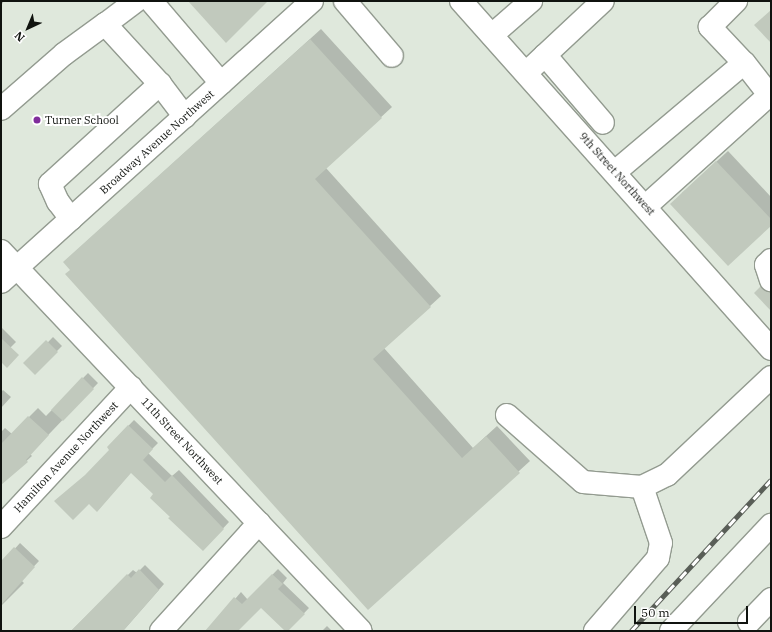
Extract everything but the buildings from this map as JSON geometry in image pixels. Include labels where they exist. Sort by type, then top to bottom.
[{"type":"street","points":[[1,109],[64,54],[136,1]]},
{"type":"street","points":[[151,1],[222,83]]},
{"type":"street","name":"Broadway Avenue Northwest","points":[[9,275],[312,1]]},
{"type":"street","points":[[345,1],[392,56]]},
{"type":"street","name":"9th Street Northwest","points":[[461,1],[646,206],[771,349]]},
{"type":"street","points":[[492,35],[531,1]]},
{"type":"street","points":[[526,73],[603,1]]},
{"type":"street","points":[[646,206],[765,99],[767,92],[744,63],[710,27],[736,1]]},
{"type":"street","points":[[105,24],[160,84],[185,117]]},
{"type":"street","points":[[545,55],[603,123]]},
{"type":"street","points":[[615,172],[744,63]]},
{"type":"street","points":[[71,219],[58,202],[50,184],[160,84]]},
{"type":"street","name":"11th Street Northwest","points":[[1,251],[9,275],[131,387],[361,631]]},
{"type":"street","points":[[771,260],[766,264],[771,280]]},
{"type":"street","points":[[507,415],[583,482],[642,487],[667,474],[771,377]]},
{"type":"street","name":"Hamilton Avenue Northwest","points":[[1,527],[131,387]]},
{"type":"street","points":[[595,631],[658,558],[661,543],[642,487]]},
{"type":"street","points":[[161,631],[259,523]]},
{"type":"street","points":[[671,631],[771,525]]},
{"type":"street","points":[[750,622],[771,599]]},
{"type":"railway","points":[[631,631],[771,480]]},
{"type":"place","name":"Turner School","points":[[37,120]]}]
